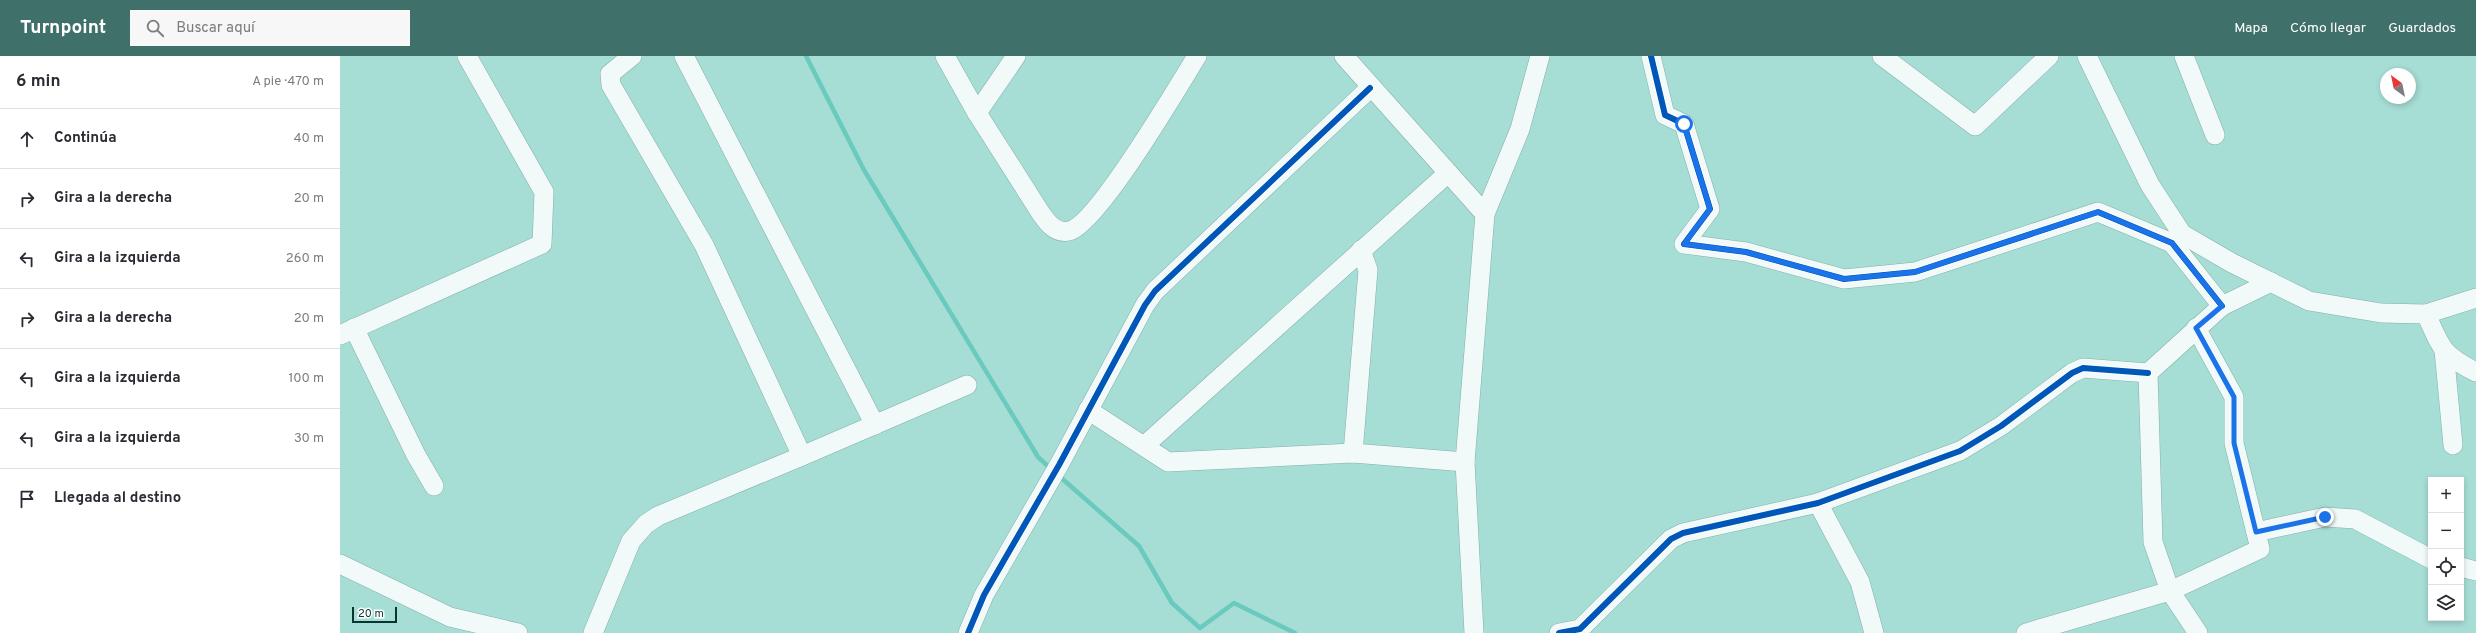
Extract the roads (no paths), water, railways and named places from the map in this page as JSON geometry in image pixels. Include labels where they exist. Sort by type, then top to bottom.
[{"type":"street","points":[[434,486],[347,331],[542,244],[544,192],[467,56]]},
{"type":"street","points":[[632,56],[610,74],[611,85],[704,245],[802,456]]},
{"type":"street","points":[[684,56],[875,425]]},
{"type":"street","points":[[945,56],[977,112],[1048,223],[1055,229],[1068,231],[1092,210],[1137,153],[1196,56]]},
{"type":"street","points":[[977,112],[1016,56]]},
{"type":"street","points":[[1344,56],[1370,88],[1485,214]]},
{"type":"street","points":[[1474,633],[1465,462],[1485,214],[1520,129],[1540,56]]},
{"type":"street","points":[[1651,56],[1665,115],[1684,124],[1710,209],[1684,244],[1746,252],[1844,279],[1915,272],[2098,212],[2177,238],[2309,301],[2381,313],[2426,314],[2476,298]]},
{"type":"street","points":[[1882,56],[1975,126],[2049,56]]},
{"type":"street","points":[[2087,56],[2177,238],[2222,306]]},
{"type":"street","points":[[2184,56],[2215,135]]},
{"type":"street","points":[[968,633],[984,595],[1049,484],[1145,305],[1155,291],[1370,88]]},
{"type":"street","points":[[1144,446],[1448,173]]},
{"type":"street","points":[[1353,452],[1368,270],[1361,250]]},
{"type":"street","points":[[1559,633],[1580,631],[1671,539],[1683,533],[1818,504],[1960,451],[2001,426],[2072,372],[2083,368],[2148,373],[2222,306],[2271,282]]},
{"type":"street","points":[[2426,314],[2444,350],[2451,359],[2476,372]]},
{"type":"street","points":[[2026,633],[2170,591],[2260,549],[2234,443],[2234,397],[2196,328]]},
{"type":"street","points":[[2444,350],[2453,445]]},
{"type":"street","points":[[2148,373],[2152,542],[2170,591],[2198,633]]},
{"type":"street","points":[[593,633],[631,541],[646,524],[658,516],[967,385]]},
{"type":"street","points":[[1088,410],[1168,462],[1353,452],[1465,462]]},
{"type":"street","points":[[1818,504],[1860,582],[1874,633]]},
{"type":"street","points":[[2256,532],[2325,517],[2355,518],[2428,557]]},
{"type":"street","points":[[340,564],[450,617],[518,633]]},
{"type":"street","points":[[2464,568],[2476,571]]},
{"type":"waterway","points":[[806,56],[864,170],[1038,457],[1052,470]]},
{"type":"waterway","points":[[1059,476],[1139,546],[1172,603],[1200,628],[1234,603],[1295,633]]}]
